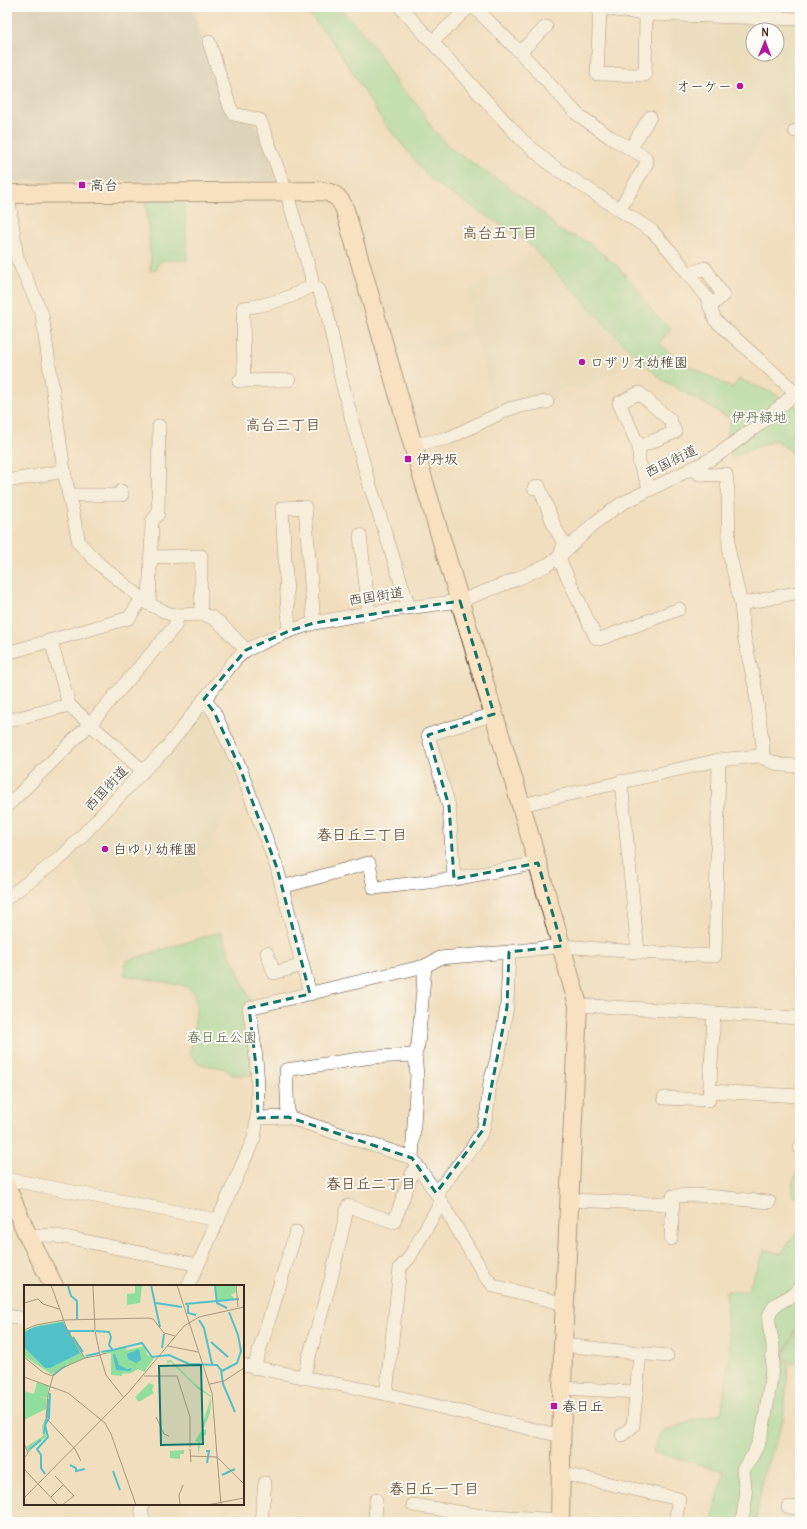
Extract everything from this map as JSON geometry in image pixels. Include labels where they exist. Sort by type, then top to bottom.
[{"type":"street","points":[[400,7],[522,140],[551,165],[652,231],[672,253],[707,298],[715,320],[799,395]]},
{"type":"street","points":[[432,42],[469,7]]},
{"type":"street","points":[[474,7],[520,52],[577,114],[645,158],[647,163],[620,209]]},
{"type":"street","points":[[646,14],[645,75],[597,77],[597,8],[646,14],[800,19]]},
{"type":"street","points":[[520,52],[546,27]]},
{"type":"street","points":[[209,42],[230,107],[234,114],[260,120],[286,191],[311,275],[312,285],[319,290],[327,312],[341,379],[366,473],[409,607]]},
{"type":"street","points":[[630,149],[650,117]]},
{"type":"street","points":[[246,650],[217,620],[201,614],[178,615],[162,612],[146,602],[100,564],[79,543],[64,471],[42,314],[17,258],[8,194],[327,191],[338,197],[349,221],[413,445],[538,863],[578,1005],[563,1345],[560,1521],[476,1515],[413,1504]]},
{"type":"street","points":[[289,380],[241,381],[237,308],[260,306],[281,300],[303,291],[312,285]]},
{"type":"street","points":[[639,447],[675,432],[670,420],[639,393],[619,403],[639,447],[639,462],[650,489]]},
{"type":"street","name":"西国街道","points":[[7,898],[64,855],[143,771],[165,750],[235,660],[246,650],[289,631],[314,623],[368,613],[460,601],[517,579],[547,565],[560,556],[597,521],[621,504],[715,457],[799,395]]},
{"type":"street","points":[[413,445],[449,438],[509,409],[547,402]]},
{"type":"street","points":[[7,652],[51,641],[129,618],[146,602],[151,557],[152,521],[158,514],[159,426]]},
{"type":"street","points":[[693,468],[699,474],[726,474],[728,491],[729,552],[741,604],[744,636],[754,687],[763,747],[762,757]]},
{"type":"street","points":[[7,481],[64,471]]},
{"type":"street","points":[[534,488],[539,486],[555,528],[564,543],[560,556],[561,562],[596,638],[600,639],[679,610]]},
{"type":"street","points":[[69,496],[122,495]]},
{"type":"street","points":[[289,631],[282,508],[305,507],[314,623]]},
{"type":"street","points":[[360,535],[368,613]]},
{"type":"street","points":[[151,557],[201,556],[201,614]]},
{"type":"street","points":[[741,604],[800,594]]},
{"type":"street","points":[[7,806],[90,724],[175,626],[178,615]]},
{"type":"street","points":[[51,641],[69,705],[143,771]]},
{"type":"street","points":[[204,699],[214,712],[240,768],[278,868],[310,994]]},
{"type":"street","points":[[7,721],[69,705]]},
{"type":"street","points":[[454,879],[449,806],[428,735],[494,714]]},
{"type":"street","points":[[521,805],[621,781],[719,760],[759,756],[777,764],[800,766]]},
{"type":"street","points":[[188,1285],[254,1138],[258,1118],[257,1074],[249,1008],[425,966],[440,958],[562,946],[715,956],[719,760]]},
{"type":"street","points":[[621,781],[638,952]]},
{"type":"street","points":[[282,887],[369,863],[374,888],[454,879],[538,863]]},
{"type":"street","points":[[386,1394],[400,1268],[409,1258],[438,1197],[483,1130],[487,1111],[490,1082],[500,1048],[507,1007],[509,952]]},
{"type":"street","points":[[267,953],[274,973],[303,966]]},
{"type":"street","points":[[303,1378],[330,1283],[348,1206],[394,1222],[413,1172],[415,1163],[417,1075],[415,1055],[418,1045],[425,966]]},
{"type":"street","points":[[578,1005],[800,1018]]},
{"type":"street","points":[[664,1098],[709,1100],[714,1013]]},
{"type":"street","points":[[288,1117],[286,1070],[372,1057],[415,1055]]},
{"type":"street","points":[[709,1091],[800,1096]]},
{"type":"street","points":[[258,1118],[288,1117],[415,1163],[438,1197],[485,1276],[494,1286],[565,1304]]},
{"type":"street","points":[[7,1179],[218,1220]]},
{"type":"street","points":[[7,1188],[28,1236],[53,1285]]},
{"type":"street","points":[[671,1239],[673,1196],[756,1196],[769,1202]]},
{"type":"street","points":[[569,1200],[672,1204]]},
{"type":"street","points":[[296,1232],[249,1367],[386,1394],[561,1436]]},
{"type":"street","points":[[28,1236],[49,1235],[75,1239],[198,1265]]},
{"type":"street","points":[[742,1522],[746,1496],[743,1469],[754,1454],[759,1441],[766,1418],[771,1385],[773,1342],[768,1320],[771,1311],[778,1304],[797,1293],[800,1286]]},
{"type":"street","points":[[7,1316],[24,1319]]},
{"type":"street","points":[[563,1345],[668,1356]]},
{"type":"street","points":[[622,1435],[633,1426],[640,1354]]},
{"type":"street","points":[[562,1388],[636,1392]]},
{"type":"street","points":[[560,1473],[679,1499],[675,1522]]},
{"type":"street","points":[[261,1522],[265,1483]]},
{"type":"street","points":[[375,1522],[376,1500]]},
{"type":"street","points":[[141,1505],[143,1522]]},
{"type":"highlighted area","points":[[460,601],[494,714],[428,735],[449,806],[454,879],[538,863],[562,946],[509,952],[507,1007],[483,1130],[436,1193],[412,1158],[288,1117],[258,1118],[257,1074],[249,1008],[310,994],[277,868],[240,768],[214,712],[204,699],[246,650],[289,631],[314,623]]},
{"type":"shaded area","points":[[7,7],[192,7],[227,109],[256,124],[276,178],[274,181],[7,181]]},
{"type":"shaded area","points":[[671,17],[800,19],[800,125],[764,130],[743,170],[721,169],[729,227],[684,246],[673,169]]},
{"type":"shaded area","points":[[532,251],[638,360],[578,390],[574,387],[568,386],[555,395],[554,402],[552,404],[495,411],[476,338],[396,358],[392,347],[467,329],[472,309],[469,290],[515,267]]},
{"type":"shaded area","points":[[205,709],[241,780],[208,850],[198,855],[206,885],[156,900],[161,916],[126,930],[135,956],[110,963],[72,858]]},
{"type":"green space","name":"伊丹緑地","points":[[303,7],[338,7],[357,26],[376,49],[398,86],[419,106],[431,127],[451,149],[507,186],[543,213],[560,231],[588,242],[619,268],[635,286],[655,315],[671,328],[659,344],[682,362],[732,388],[739,379],[773,393],[798,408],[800,411],[800,460],[776,440],[731,457],[727,436],[731,419],[661,379],[618,338],[526,241],[432,181],[384,123],[333,42]]},
{"type":"green space","points":[[152,197],[185,197],[187,260],[164,260],[158,264],[156,270],[150,270],[151,262],[146,203]]},
{"type":"green space","name":"春日丘公園","points":[[220,932],[252,1004],[254,1075],[232,1075],[223,1068],[204,1065],[194,1059],[190,1052],[196,1010],[194,994],[189,988],[181,985],[124,975],[126,961]]},
{"type":"green space","points":[[800,1167],[800,1198],[792,1195],[793,1181]]},
{"type":"green space","points":[[798,1230],[800,1233],[800,1319],[781,1359],[789,1364],[783,1421],[763,1476],[756,1522],[712,1522],[724,1471],[653,1452],[660,1433],[689,1422],[721,1413],[730,1355],[726,1291],[747,1291],[765,1249],[781,1254]]},
{"type":"green space","points":[[800,1323],[800,1360],[793,1364],[783,1358]]},
{"type":"place","name":"オーケー","points":[[740,86]]},
{"type":"place","name":"高台","points":[[82,185]]},
{"type":"place","name":"ロザリオ幼稚園","points":[[582,362]]},
{"type":"place","name":"伊丹坂","points":[[408,459]]},
{"type":"place","name":"白ゆり幼稚園","points":[[105,849]]},
{"type":"place","name":"春日丘","points":[[554,1406]]},
{"type":"district","name":"高台五丁目","points":[[500,233]]},
{"type":"district","name":"高台三丁目","points":[[283,425]]},
{"type":"district","name":"春日丘三丁目","points":[[362,835]]},
{"type":"district","name":"春日丘二丁目","points":[[371,1184]]},
{"type":"district","name":"春日丘一丁目","points":[[434,1489]]}]
